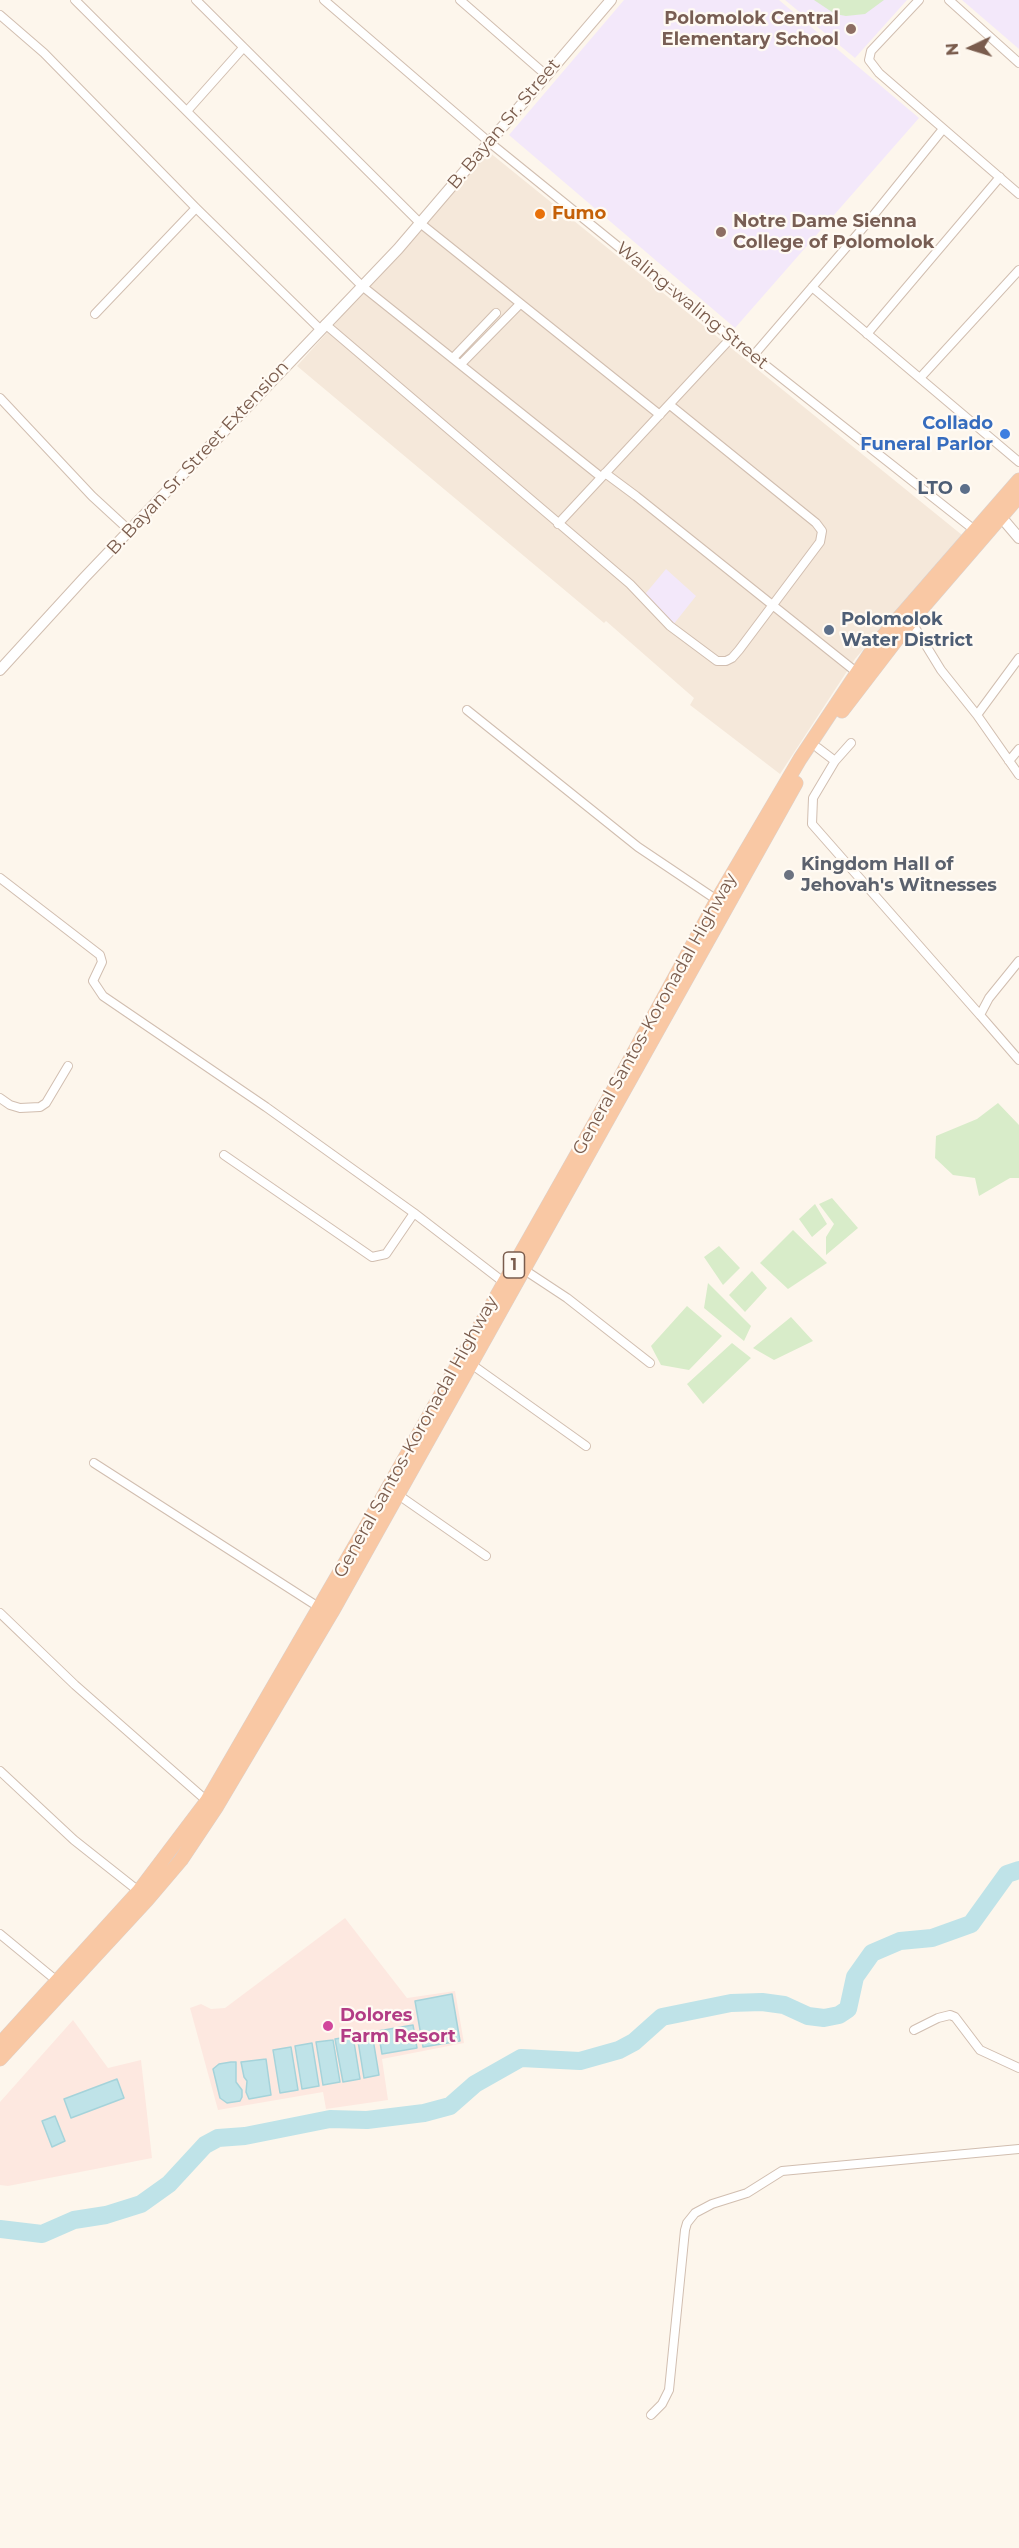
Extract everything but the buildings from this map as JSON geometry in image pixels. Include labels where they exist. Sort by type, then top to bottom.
[{"type":"highway","name":"General Santos-Koronadal Highway","points":[[520,1267],[717,900],[800,759],[861,675],[911,621],[997,513],[1019,480]]},
{"type":"highway","name":"General Santos-Koronadal Highway","points":[[997,513],[1019,496]]},
{"type":"highway","name":"General Santos-Koronadal Highway","points":[[0,2044],[57,1982],[181,1860],[218,1806],[245,1749],[320,1608],[520,1267],[861,675],[877,643],[980,533]]},
{"type":"highway","name":"General Santos-Koronadal Highway","points":[[0,2060],[143,1895],[245,1749],[332,1612],[471,1364],[509,1285]]},
{"type":"street","points":[[75,0],[362,286],[603,475],[636,495],[861,675]]},
{"type":"street","points":[[195,0],[420,223],[660,415]]},
{"type":"street","name":"Waling-waling Street","points":[[324,0],[489,142],[730,338],[980,533]]},
{"type":"street","points":[[460,0],[546,75]]},
{"type":"street","name":"B. Bayan Sr. Street","points":[[398,249],[611,0]]},
{"type":"street","points":[[919,0],[871,51],[869,60],[879,73],[1019,194]]},
{"type":"street","points":[[949,0],[1019,63]]},
{"type":"street","points":[[0,15],[73,82],[196,208],[323,327],[630,584],[670,626],[717,661],[732,658],[820,542],[822,531],[816,523],[670,405]]},
{"type":"street","points":[[187,111],[243,48]]},
{"type":"street","points":[[753,356],[943,129]]},
{"type":"street","points":[[867,334],[1000,177]]},
{"type":"street","points":[[95,314],[196,208]]},
{"type":"street","name":"B. Bayan Sr. Street Extension","points":[[0,670],[398,249]]},
{"type":"street","points":[[920,378],[1019,270]]},
{"type":"street","points":[[812,287],[1019,462]]},
{"type":"street","points":[[457,361],[520,304]]},
{"type":"street","points":[[457,361],[496,313]]},
{"type":"street","points":[[558,524],[730,338]]},
{"type":"street","points":[[0,398],[92,496],[130,531]]},
{"type":"street","points":[[997,513],[1019,538]]},
{"type":"street","points":[[911,621],[941,670],[977,715],[1019,775]]},
{"type":"street","points":[[977,715],[1019,658]]},
{"type":"street","points":[[467,710],[638,847],[717,900]]},
{"type":"street","points":[[851,743],[836,761],[813,798],[812,824],[1019,1060]]},
{"type":"street","points":[[818,748],[836,761]]},
{"type":"street","points":[[1009,761],[1019,749]]},
{"type":"street","points":[[0,878],[98,952],[102,962],[93,981],[103,996],[266,1107],[414,1213],[509,1285]]},
{"type":"street","points":[[980,1016],[989,999],[1019,961]]},
{"type":"street","points":[[0,1098],[20,1108],[40,1107],[46,1103],[68,1066]]},
{"type":"street","points":[[224,1155],[372,1257],[386,1254],[414,1213]]},
{"type":"street","points":[[520,1267],[567,1298],[650,1363]]},
{"type":"street","points":[[471,1364],[586,1446]]},
{"type":"street","points":[[94,1463],[320,1608]]},
{"type":"street","points":[[397,1494],[486,1556]]},
{"type":"street","points":[[0,1613],[68,1678],[207,1801]]},
{"type":"street","points":[[0,1771],[74,1840],[143,1895]]},
{"type":"street","points":[[0,1934],[57,1982]]},
{"type":"street","points":[[914,2030],[938,2018],[955,2016],[980,2050],[1019,2068]]},
{"type":"street","points":[[651,2415],[662,2404],[669,2390],[685,2230],[695,2212],[747,2193],[782,2171],[1019,2149]]},
{"type":"shaded area","name":"Notre Dame Sienna College of Polomolok","points":[[624,0],[779,0],[919,118],[735,328],[509,135]]},
{"type":"shaded area","name":"Polomolok Central Elementary School","points":[[785,0],[907,0],[855,58]]},
{"type":"shaded area","points":[[962,0],[1019,0],[1019,49]]},
{"type":"shaded area","points":[[489,152],[962,535],[855,659],[780,774],[690,705],[694,698],[606,621],[604,623],[297,366]]},
{"type":"shaded area","points":[[666,569],[696,596],[673,625],[641,599]]},
{"type":"shaded area","name":"Dolores Farm Resort","points":[[345,1918],[407,1998],[455,1991],[464,2043],[382,2059],[388,2100],[326,2109],[323,2092],[218,2110],[190,2008],[201,2004],[211,2009],[225,2008]]},
{"type":"shaded area","points":[[73,2020],[108,2068],[141,2060],[152,2158],[8,2186],[0,2185],[0,2102]]},
{"type":"green space","points":[[814,0],[884,0],[865,14],[846,16],[835,14]]},
{"type":"green space","points":[[998,1103],[1019,1125],[1019,1178],[1010,1178],[979,1196],[975,1178],[953,1175],[935,1158],[936,1136],[977,1119]]},
{"type":"green space","points":[[832,1198],[858,1228],[826,1255],[826,1237],[834,1224],[819,1204]]},
{"type":"green space","points":[[815,1204],[827,1224],[812,1237],[799,1219]]},
{"type":"green space","points":[[793,1230],[827,1263],[788,1289],[760,1263]]},
{"type":"green space","points":[[719,1246],[740,1268],[723,1285],[704,1257]]},
{"type":"green space","points":[[752,1271],[767,1288],[745,1312],[729,1295]]},
{"type":"green space","points":[[708,1283],[751,1326],[744,1341],[704,1308]]},
{"type":"green space","points":[[687,1306],[722,1336],[689,1370],[661,1365],[651,1346]]},
{"type":"green space","points":[[791,1317],[813,1341],[774,1360],[753,1348]]},
{"type":"green space","points":[[732,1343],[751,1358],[703,1404],[687,1384]]},
{"type":"water","points":[[452,1994],[460,2041],[423,2047],[415,2001]]},
{"type":"water","points":[[413,2025],[417,2048],[382,2054],[378,2031]]},
{"type":"water","points":[[372,2033],[379,2075],[364,2078],[357,2035]]},
{"type":"water","points":[[353,2036],[360,2079],[343,2082],[335,2039]]},
{"type":"water","points":[[333,2040],[340,2082],[323,2085],[316,2042]]},
{"type":"water","points":[[312,2043],[319,2086],[302,2089],[295,2046]]},
{"type":"water","points":[[291,2047],[298,2090],[280,2093],[273,2050]]},
{"type":"water","points":[[266,2059],[271,2095],[249,2099],[246,2092],[247,2081],[241,2062]]},
{"type":"water","points":[[236,2062],[236,2082],[242,2090],[242,2097],[240,2101],[227,2103],[220,2098],[213,2069],[219,2064]]},
{"type":"water","points":[[117,2079],[124,2098],[71,2118],[64,2099]]},
{"type":"water","points":[[55,2116],[65,2141],[52,2147],[42,2121]]},
{"type":"waterway","points":[[0,2229],[42,2234],[74,2220],[106,2215],[141,2204],[169,2184],[205,2145],[218,2138],[245,2136],[330,2119],[367,2120],[424,2113],[450,2106],[475,2084],[521,2058],[580,2061],[619,2050],[634,2042],[662,2017],[731,2003],[762,2002],[784,2005],[808,2016],[824,2018],[839,2015],[848,2009],[855,1977],[872,1953],[900,1941],[932,1938],[971,1924],[1007,1874],[1019,1870]]},
{"type":"place","name":"Polomolok Central Elementary School","points":[[851,29]]},
{"type":"place","name":"Fumo","points":[[540,214]]},
{"type":"place","name":"Notre Dame Sienna College of Polomolok","points":[[721,232]]},
{"type":"place","name":"Collado Funeral Parlor","points":[[1005,434]]},
{"type":"place","name":"LTO","points":[[965,489]]},
{"type":"place","name":"Polomolok Water District","points":[[829,630]]},
{"type":"place","name":"Kingdom Hall of Jehovah's Witnesses","points":[[789,875]]},
{"type":"place","name":"Dolores Farm Resort","points":[[328,2026]]}]
